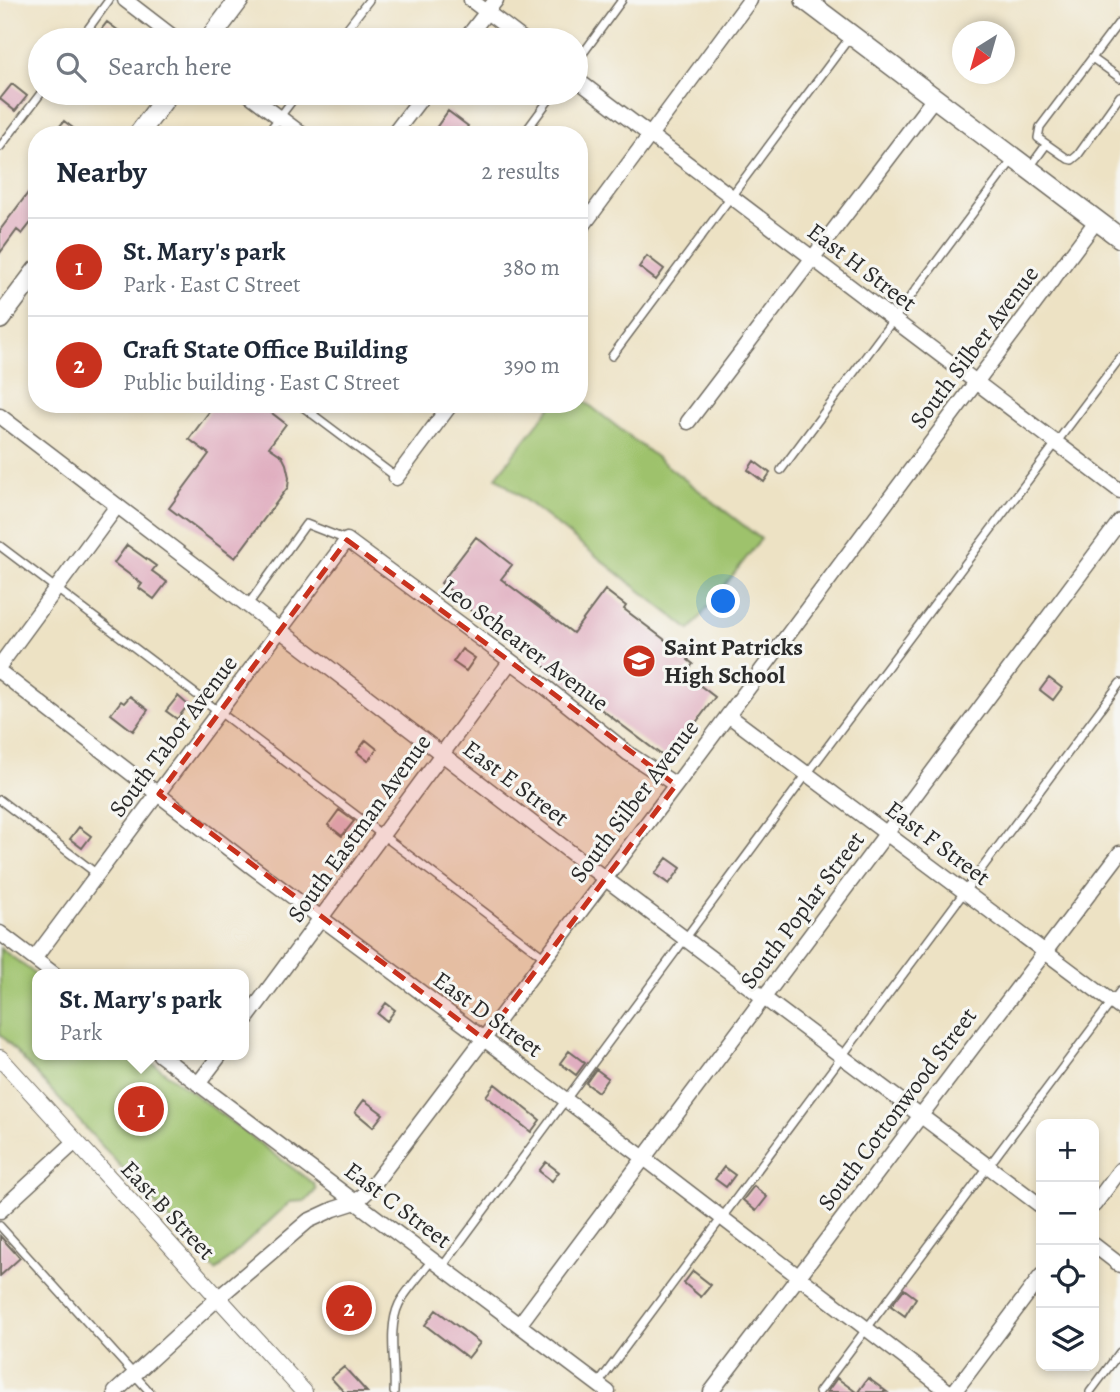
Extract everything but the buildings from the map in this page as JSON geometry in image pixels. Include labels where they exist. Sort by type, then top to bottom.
[{"type":"main road","points":[[218,28],[239,0]]},
{"type":"main road","points":[[805,0],[1120,238]]},
{"type":"main road","points":[[145,126],[160,105]]},
{"type":"main road","points":[[0,319],[28,282]]},
{"type":"street","points":[[125,0],[161,28]]},
{"type":"street","points":[[471,0],[491,6],[512,28]]},
{"type":"street","points":[[588,219],[751,0]]},
{"type":"street","points":[[474,28],[491,6]]},
{"type":"street","name":"East H Street","points":[[588,88],[1120,491]]},
{"type":"street","points":[[688,422],[934,97]]},
{"type":"street","points":[[263,105],[291,126]]},
{"type":"street","points":[[400,126],[416,105]]},
{"type":"street","name":"South Silber Avenue","points":[[115,1392],[308,1221],[356,1202],[370,1189],[676,785],[1097,220]]},
{"type":"street","points":[[396,478],[444,413]]},
{"type":"street","name":"East E Street","points":[[0,416],[442,755],[1036,1202]]},
{"type":"street","points":[[0,665],[117,506]]},
{"type":"street","name":"South Poplar Street","points":[[519,1325],[1120,521]]},
{"type":"street","name":"South Tabor Avenue","points":[[34,960],[348,540]]},
{"type":"street","name":"Leo Schearer Avenue","points":[[348,540],[629,754],[676,785]]},
{"type":"street","name":"South Eastman Avenue","points":[[249,1015],[510,662]]},
{"type":"street","name":"East D Street","points":[[0,672],[251,866],[566,1099],[951,1392]]},
{"type":"street","name":"East F Street","points":[[728,715],[1045,952],[1117,1000]]},
{"type":"street","name":"South Cottonwood Street","points":[[711,1392],[1120,853]]},
{"type":"street","points":[[0,933],[47,969]]},
{"type":"street","name":"East B Street","points":[[0,1058],[304,1392]]},
{"type":"street","name":"East C Street","points":[[167,1060],[603,1388]]},
{"type":"street","points":[[198,1084],[216,1060]]},
{"type":"street","points":[[0,1211],[75,1142]]},
{"type":"street","points":[[1099,1198],[1120,1170]]},
{"type":"street","points":[[1099,1249],[1120,1265]]},
{"type":"street","points":[[951,1392],[1036,1282]]},
{"type":"lane","points":[[89,28],[109,0]]},
{"type":"lane","points":[[347,28],[369,0]]},
{"type":"lane","points":[[588,47],[622,0]]},
{"type":"lane","points":[[1120,21],[1040,127],[1038,138],[1072,160],[1120,96]]},
{"type":"lane","points":[[612,356],[852,35]]},
{"type":"lane","points":[[1092,58],[1120,78]]},
{"type":"lane","points":[[0,147],[32,105]]},
{"type":"lane","points":[[272,126],[288,105]]},
{"type":"lane","points":[[530,126],[545,105]]},
{"type":"lane","points":[[780,470],[893,319],[1022,163],[1046,145]]},
{"type":"lane","points":[[394,1392],[393,1342],[399,1304],[437,1264],[566,1099],[1120,358]]},
{"type":"lane","points":[[312,414],[396,478]]},
{"type":"lane","points":[[247,606],[306,524],[348,540]]},
{"type":"lane","points":[[0,546],[545,958]]},
{"type":"lane","points":[[603,1388],[722,1217],[1120,683]]},
{"type":"lane","points":[[0,800],[98,875]]},
{"type":"lane","points":[[819,1392],[988,1166],[1117,1000]]},
{"type":"lane","points":[[0,1226],[150,1392]]},
{"type":"lane","points":[[1090,1392],[1120,1352]]},
{"type":"highlighted area","points":[[347,540],[676,785],[484,1039],[159,794]]},
{"type":"green space","points":[[588,404],[761,539],[690,630],[496,477],[546,413],[588,413]]},
{"type":"green space","points":[[0,948],[32,972],[32,1060],[149,1060],[314,1184],[316,1190],[306,1201],[290,1202],[216,1271],[0,1034]]},
{"type":"place","name":"Saint Patricks High School","points":[[639,661]]},
{"type":"place","name":"St. Mary's park","points":[[141,1109]]},
{"type":"place","name":"Craft State Office Building","points":[[349,1308]]}]
